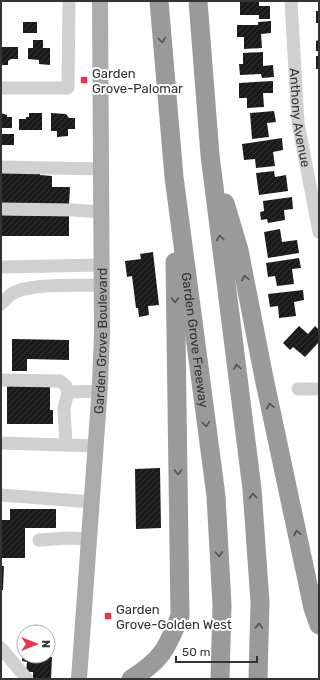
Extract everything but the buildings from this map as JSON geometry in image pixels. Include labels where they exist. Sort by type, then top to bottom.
[{"type":"highway","name":"Garden Grove Freeway","points":[[159,1],[174,178],[216,496],[222,605],[220,679]]},
{"type":"highway","points":[[198,1],[210,155],[252,489],[260,602],[258,679]]},
{"type":"highway","points":[[210,155],[239,250],[313,608],[319,625]]},
{"type":"highway","points":[[131,679],[148,669],[167,648],[180,616],[174,178]]},
{"type":"main road","name":"Garden Grove Boulevard","points":[[79,679],[100,391],[102,265],[100,1]]},
{"type":"street","points":[[1,88],[68,88],[69,1]]},
{"type":"street","name":"Anthony Avenue","points":[[291,1],[298,123],[319,232]]},
{"type":"street","points":[[1,167],[101,169]]},
{"type":"street","points":[[1,209],[101,212]]},
{"type":"street","points":[[1,267],[102,265]]},
{"type":"street","points":[[1,304],[10,295],[41,286],[102,285]]},
{"type":"street","points":[[1,380],[60,381],[66,386],[68,392],[64,408],[66,445]]},
{"type":"street","points":[[298,389],[319,389]]},
{"type":"street","points":[[68,392],[100,391]]},
{"type":"street","points":[[1,443],[96,446]]},
{"type":"street","points":[[1,495],[92,502]]},
{"type":"street","points":[[39,540],[70,538],[89,539]]},
{"type":"street","points":[[1,648],[27,679]]},
{"type":"place","name":"Garden Grove-Palomar","points":[[84,80]]},
{"type":"place","name":"Garden Grove-Golden West","points":[[108,616]]}]
